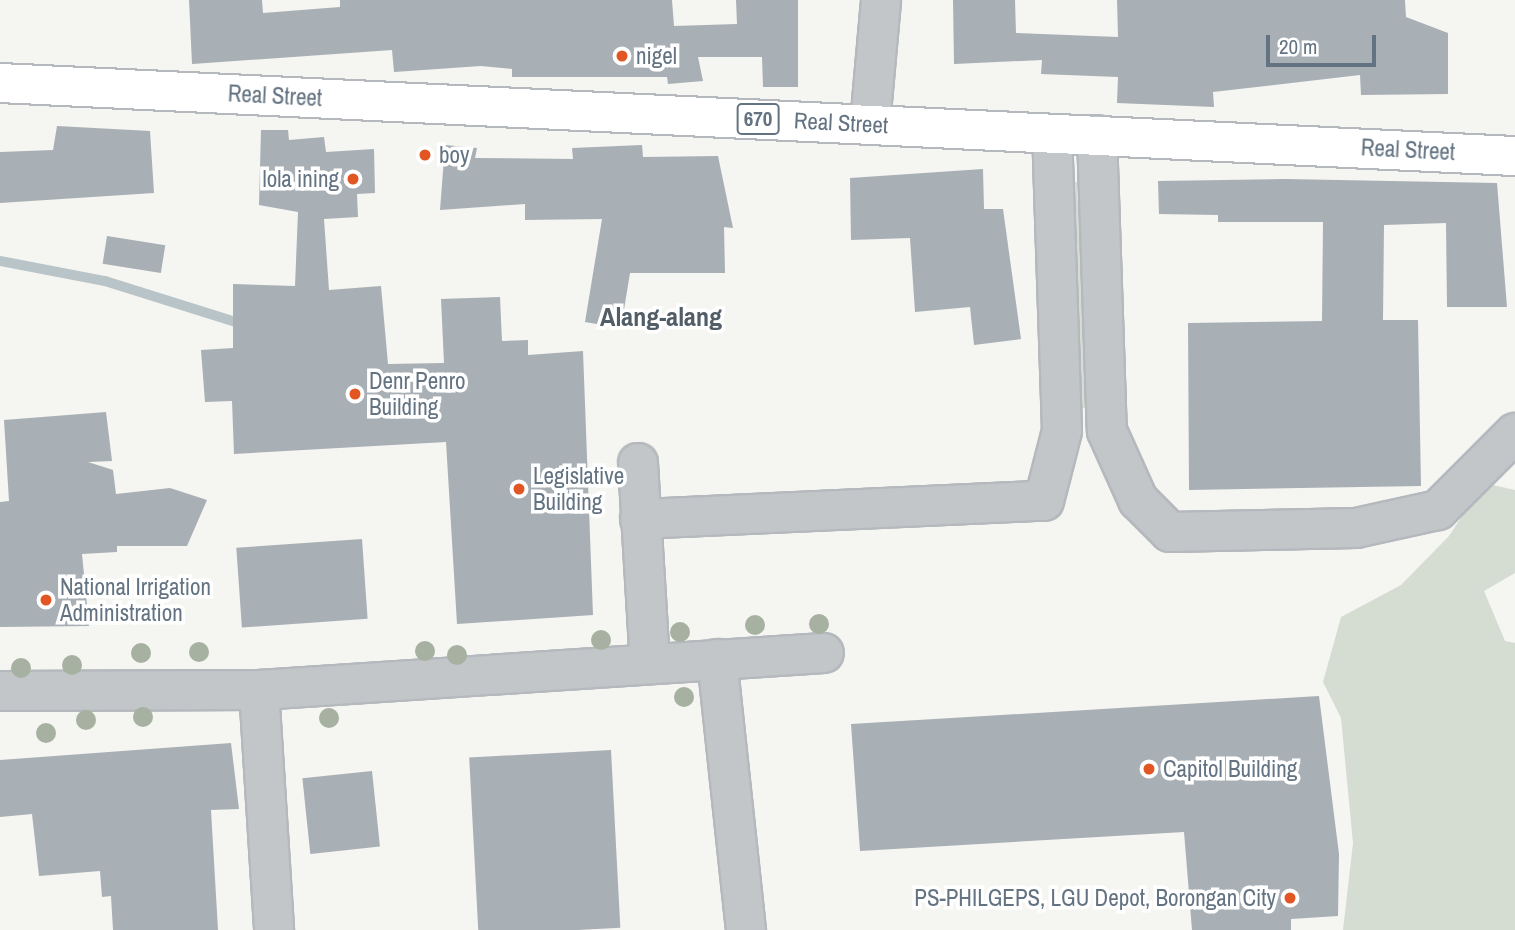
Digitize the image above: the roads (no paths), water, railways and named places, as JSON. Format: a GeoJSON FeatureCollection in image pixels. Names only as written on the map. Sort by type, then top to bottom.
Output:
{"type":"FeatureCollection","features":[{"type":"Feature","properties":{"kind":"main road","name":"Real Street"},"geometry":{"type":"LineString","coordinates":[[0,83],[1515,156]]}},
{"type":"Feature","properties":{"kind":"lane"},"geometry":{"type":"LineString","coordinates":[[870,124],[881,0]]}},
{"type":"Feature","properties":{"kind":"lane"},"geometry":{"type":"LineString","coordinates":[[640,519],[1044,501],[1062,431],[1052,135]]}},
{"type":"Feature","properties":{"kind":"lane"},"geometry":{"type":"LineString","coordinates":[[1097,135],[1107,431],[1138,500],[1170,532],[1356,527],[1438,510],[1515,433]]}},
{"type":"Feature","properties":{"kind":"lane"},"geometry":{"type":"LineString","coordinates":[[1062,431],[1107,431]]}},
{"type":"Feature","properties":{"kind":"lane"},"geometry":{"type":"LineString","coordinates":[[638,463],[650,664]]}},
{"type":"Feature","properties":{"kind":"lane"},"geometry":{"type":"LineString","coordinates":[[0,691],[259,690],[824,653]]}},
{"type":"Feature","properties":{"kind":"lane"},"geometry":{"type":"LineString","coordinates":[[716,659],[746,930]]}},
{"type":"Feature","properties":{"kind":"lane"},"geometry":{"type":"LineString","coordinates":[[259,690],[274,930]]}},
{"type":"Feature","properties":{"kind":"waterway"},"geometry":{"type":"LineString","coordinates":[[0,261],[105,281],[245,325]]}},
{"type":"Feature","properties":{"kind":"place","name":"nigel"},"geometry":{"type":"Point","coordinates":[622,56]}},
{"type":"Feature","properties":{"kind":"place","name":"boy"},"geometry":{"type":"Point","coordinates":[425,155]}},
{"type":"Feature","properties":{"kind":"place","name":"lola ining"},"geometry":{"type":"Point","coordinates":[353,179]}},
{"type":"Feature","properties":{"kind":"place","name":"Denr Penro Building"},"geometry":{"type":"Point","coordinates":[355,394]}},
{"type":"Feature","properties":{"kind":"place","name":"Legislative Building"},"geometry":{"type":"Point","coordinates":[519,489]}},
{"type":"Feature","properties":{"kind":"place","name":"National Irrigation Administration"},"geometry":{"type":"Point","coordinates":[46,600]}},
{"type":"Feature","properties":{"kind":"place","name":"Capitol Building"},"geometry":{"type":"Point","coordinates":[1149,769]}},
{"type":"Feature","properties":{"kind":"place","name":"PS-PHILGEPS, LGU Depot, Borongan City"},"geometry":{"type":"Point","coordinates":[1290,898]}},
{"type":"Feature","properties":{"kind":"district","name":"Alang-alang"},"geometry":{"type":"Point","coordinates":[661,317]}}]}
